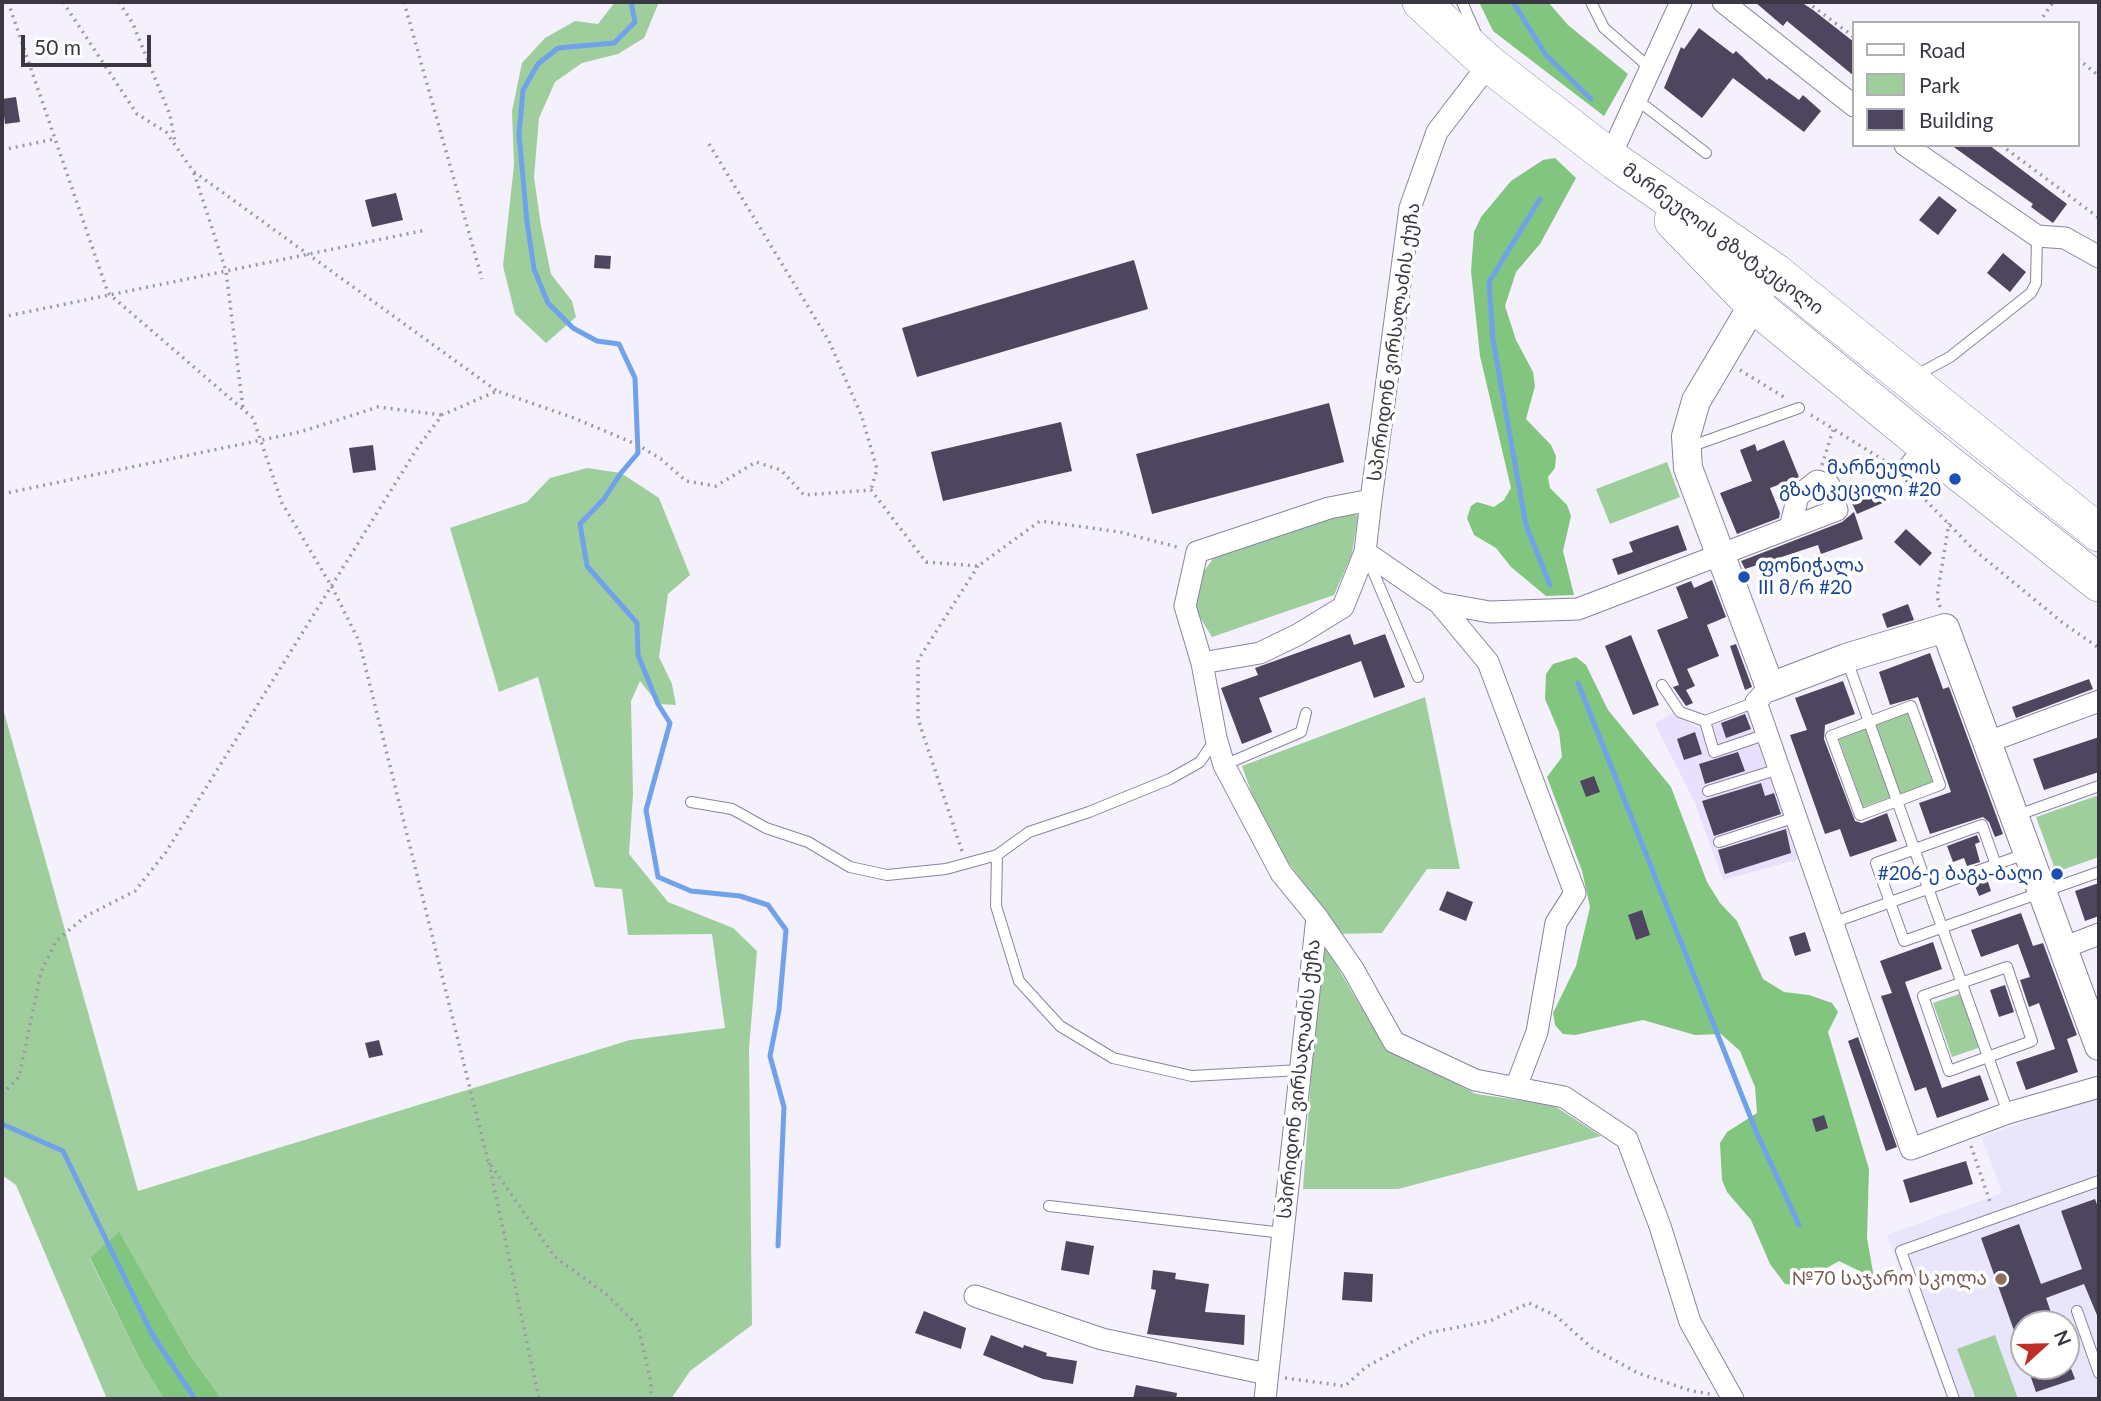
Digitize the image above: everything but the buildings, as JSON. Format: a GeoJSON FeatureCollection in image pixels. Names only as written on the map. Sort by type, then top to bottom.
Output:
{"type":"FeatureCollection","features":[{"type":"Feature","properties":{"kind":"highway"},"geometry":{"type":"LineString","coordinates":[[1421,2],[1489,64],[1613,159]]}},
{"type":"Feature","properties":{"kind":"highway","name":"მარნეულის გზატკეცილი"},"geometry":{"type":"LineString","coordinates":[[1613,159],[1775,272],[2099,533]]}},
{"type":"Feature","properties":{"kind":"highway","name":"მარნეულის გზატკეცილი"},"geometry":{"type":"LineString","coordinates":[[1613,159],[1752,303],[2099,583]]}},
{"type":"Feature","properties":{"kind":"street"},"geometry":{"type":"LineString","coordinates":[[1723,2],[1853,105]]}},
{"type":"Feature","properties":{"kind":"street"},"geometry":{"type":"LineString","coordinates":[[1613,159],[1636,99],[1681,5]]}},
{"type":"Feature","properties":{"kind":"street","name":"სპირიდონ ვირსალაძის ქუჩა"},"geometry":{"type":"LineString","coordinates":[[1265,1399],[1317,917],[1281,873],[1224,765],[1216,738],[1202,663],[1185,606],[1197,552],[1329,508],[1371,500],[1410,208],[1437,132],[1489,64]]}},
{"type":"Feature","properties":{"kind":"street"},"geometry":{"type":"LineString","coordinates":[[1908,147],[2037,236],[2065,238],[2099,257]]}},
{"type":"Feature","properties":{"kind":"street"},"geometry":{"type":"LineString","coordinates":[[1775,272],[1752,303],[1696,401],[1686,436],[1688,468],[1722,554],[1763,694],[1767,734],[1911,1149],[2008,1113],[2099,1087]]}},
{"type":"Feature","properties":{"kind":"street"},"geometry":{"type":"LineString","coordinates":[[1438,603],[1490,612],[1578,608],[1838,510],[1829,485],[1817,481],[1798,496],[1790,528]]}},
{"type":"Feature","properties":{"kind":"street"},"geometry":{"type":"LineString","coordinates":[[1202,663],[1260,653],[1299,634],[1343,607],[1365,552],[1371,500]]}},
{"type":"Feature","properties":{"kind":"street"},"geometry":{"type":"LineString","coordinates":[[1365,552],[1438,603],[1488,662],[1575,893],[1556,923],[1537,1032],[1516,1087]]}},
{"type":"Feature","properties":{"kind":"street"},"geometry":{"type":"LineString","coordinates":[[1763,694],[1846,658],[1945,628],[2099,1046]]}},
{"type":"Feature","properties":{"kind":"street"},"geometry":{"type":"LineString","coordinates":[[1988,742],[2099,701]]}},
{"type":"Feature","properties":{"kind":"street"},"geometry":{"type":"LineString","coordinates":[[1317,917],[1353,969],[1394,1042],[1475,1080],[1564,1097],[1627,1139],[1660,1226],[1690,1322],[1730,1395]]}},
{"type":"Feature","properties":{"kind":"street"},"geometry":{"type":"LineString","coordinates":[[2063,947],[2099,934]]}},
{"type":"Feature","properties":{"kind":"street"},"geometry":{"type":"LineString","coordinates":[[975,1296],[1102,1339],[1267,1374]]}},
{"type":"Feature","properties":{"kind":"lane"},"geometry":{"type":"LineString","coordinates":[[1462,2],[1489,64]]}},
{"type":"Feature","properties":{"kind":"lane"},"geometry":{"type":"LineString","coordinates":[[1591,2],[1604,28],[1650,68]]}},
{"type":"Feature","properties":{"kind":"lane"},"geometry":{"type":"LineString","coordinates":[[1636,99],[1706,153]]}},
{"type":"Feature","properties":{"kind":"lane"},"geometry":{"type":"LineString","coordinates":[[1908,380],[1950,357],[2032,293],[2036,283],[2037,236]]}},
{"type":"Feature","properties":{"kind":"lane"},"geometry":{"type":"LineString","coordinates":[[1687,447],[1799,408]]}},
{"type":"Feature","properties":{"kind":"lane"},"geometry":{"type":"LineString","coordinates":[[1898,472],[1922,442]]}},
{"type":"Feature","properties":{"kind":"lane"},"geometry":{"type":"LineString","coordinates":[[1365,552],[1418,677]]}},
{"type":"Feature","properties":{"kind":"lane"},"geometry":{"type":"LineString","coordinates":[[1846,658],[2008,1113]]}},
{"type":"Feature","properties":{"kind":"lane"},"geometry":{"type":"LineString","coordinates":[[1662,685],[1681,712],[1705,721],[1763,694]]}},
{"type":"Feature","properties":{"kind":"lane"},"geometry":{"type":"LineString","coordinates":[[1911,706],[1940,785],[1897,801],[1860,815],[1831,736],[1911,706]]}},
{"type":"Feature","properties":{"kind":"lane"},"geometry":{"type":"LineString","coordinates":[[1224,765],[1301,732],[1306,713]]}},
{"type":"Feature","properties":{"kind":"lane"},"geometry":{"type":"LineString","coordinates":[[1705,721],[1714,752],[1767,734]]}},
{"type":"Feature","properties":{"kind":"lane"},"geometry":{"type":"LineString","coordinates":[[691,802],[732,809],[765,828],[808,842],[850,867],[887,876],[965,864],[997,856],[1029,832],[1089,812],[1170,779],[1200,761],[1216,738]]}},
{"type":"Feature","properties":{"kind":"lane"},"geometry":{"type":"LineString","coordinates":[[1708,791],[1779,769]]}},
{"type":"Feature","properties":{"kind":"lane"},"geometry":{"type":"LineString","coordinates":[[2015,816],[2099,786]]}},
{"type":"Feature","properties":{"kind":"lane"},"geometry":{"type":"LineString","coordinates":[[1719,842],[1796,817]]}},
{"type":"Feature","properties":{"kind":"lane"},"geometry":{"type":"LineString","coordinates":[[1996,864],[1982,825],[1876,863],[1904,941],[2099,872]]}},
{"type":"Feature","properties":{"kind":"lane"},"geometry":{"type":"LineString","coordinates":[[1832,923],[2028,853]]}},
{"type":"Feature","properties":{"kind":"lane"},"geometry":{"type":"LineString","coordinates":[[997,856],[996,906],[1019,981],[1060,1026],[1113,1058],[1192,1076],[1300,1070]]}},
{"type":"Feature","properties":{"kind":"lane"},"geometry":{"type":"LineString","coordinates":[[2007,967],[2032,1041],[1988,1057],[1949,1071],[1923,996],[2007,967]]}},
{"type":"Feature","properties":{"kind":"lane"},"geometry":{"type":"LineString","coordinates":[[1954,1399],[1901,1251],[2099,1181]]}},
{"type":"Feature","properties":{"kind":"lane"},"geometry":{"type":"LineString","coordinates":[[1049,1206],[1283,1233]]}},
{"type":"Feature","properties":{"kind":"lane"},"geometry":{"type":"LineString","coordinates":[[2080,1319],[2099,1373]]}},
{"type":"Feature","properties":{"kind":"path"},"geometry":{"type":"LineString","coordinates":[[8,2],[109,295],[253,418],[282,503],[332,587],[359,641],[488,1161],[539,1399]]}},
{"type":"Feature","properties":{"kind":"path"},"geometry":{"type":"LineString","coordinates":[[63,2],[138,114],[166,132],[193,171],[226,271],[244,410]]}},
{"type":"Feature","properties":{"kind":"path"},"geometry":{"type":"LineString","coordinates":[[119,2],[134,24],[170,115],[175,145]]}},
{"type":"Feature","properties":{"kind":"path"},"geometry":{"type":"LineString","coordinates":[[404,2],[482,279]]}},
{"type":"Feature","properties":{"kind":"path"},"geometry":{"type":"LineString","coordinates":[[1807,2],[1853,36]]}},
{"type":"Feature","properties":{"kind":"path"},"geometry":{"type":"LineString","coordinates":[[2041,21],[2053,2]]}},
{"type":"Feature","properties":{"kind":"path"},"geometry":{"type":"LineString","coordinates":[[2080,61],[2099,76]]}},
{"type":"Feature","properties":{"kind":"path"},"geometry":{"type":"LineString","coordinates":[[2,150],[55,139]]}},
{"type":"Feature","properties":{"kind":"path"},"geometry":{"type":"LineString","coordinates":[[709,144],[829,341],[862,417],[877,469],[871,490]]}},
{"type":"Feature","properties":{"kind":"path"},"geometry":{"type":"LineString","coordinates":[[2004,147],[2099,218]]}},
{"type":"Feature","properties":{"kind":"path"},"geometry":{"type":"LineString","coordinates":[[193,171],[310,253],[497,391],[574,418],[638,445],[661,459],[686,481],[716,486],[756,462],[781,470],[804,495],[871,490]]}},
{"type":"Feature","properties":{"kind":"path"},"geometry":{"type":"LineString","coordinates":[[2,317],[426,230]]}},
{"type":"Feature","properties":{"kind":"path"},"geometry":{"type":"LineString","coordinates":[[1721,358],[1898,472],[1973,549],[2063,623],[2098,646]]}},
{"type":"Feature","properties":{"kind":"path"},"geometry":{"type":"LineString","coordinates":[[2,1094],[19,1077],[41,972],[56,941],[86,916],[135,891],[166,852],[418,447],[442,415],[497,391]]}},
{"type":"Feature","properties":{"kind":"path"},"geometry":{"type":"LineString","coordinates":[[2,494],[300,432],[378,407],[442,415]]}},
{"type":"Feature","properties":{"kind":"path"},"geometry":{"type":"LineString","coordinates":[[1817,481],[1833,430]]}},
{"type":"Feature","properties":{"kind":"path"},"geometry":{"type":"LineString","coordinates":[[871,490],[926,562],[978,566]]}},
{"type":"Feature","properties":{"kind":"path"},"geometry":{"type":"LineString","coordinates":[[965,864],[918,719],[918,660],[978,566],[1040,521],[1120,532],[1197,552]]}},
{"type":"Feature","properties":{"kind":"path"},"geometry":{"type":"LineString","coordinates":[[1945,628],[1937,596],[1950,523]]}},
{"type":"Feature","properties":{"kind":"path"},"geometry":{"type":"LineString","coordinates":[[1966,1130],[1996,1218]]}},
{"type":"Feature","properties":{"kind":"path"},"geometry":{"type":"LineString","coordinates":[[488,1161],[555,1257],[606,1294],[638,1326],[651,1382],[651,1399]]}},
{"type":"Feature","properties":{"kind":"path"},"geometry":{"type":"LineString","coordinates":[[1267,1374],[1345,1385],[1366,1367],[1428,1333],[1490,1321],[1530,1303],[1556,1317],[1592,1348],[1639,1373],[1699,1393],[1730,1395]]}},
{"type":"Feature","properties":{"kind":"shaded area"},"geometry":{"type":"Polygon","coordinates":[[[1753,707],[1803,858],[1723,880],[1695,803],[1655,724],[1672,713],[1698,728],[1753,707]]]}},
{"type":"Feature","properties":{"kind":"shaded area","name":"№70 საჯარო სკოლა"},"geometry":{"type":"Polygon","coordinates":[[[2099,1095],[2099,1399],[1947,1399],[1887,1235],[2002,1193],[1982,1137],[2099,1095]]]}},
{"type":"Feature","properties":{"kind":"green space"},"geometry":{"type":"Polygon","coordinates":[[[615,2],[659,2],[644,38],[618,54],[582,63],[555,82],[539,118],[534,177],[541,226],[551,274],[572,301],[576,317],[546,343],[515,314],[503,266],[514,165],[512,111],[522,63],[545,38],[575,21],[598,24],[615,2]]]}},
{"type":"Feature","properties":{"kind":"green space"},"geometry":{"type":"Polygon","coordinates":[[[1479,2],[1548,2],[1568,25],[1628,74],[1604,116],[1493,31],[1479,2]]]}},
{"type":"Feature","properties":{"kind":"green space"},"geometry":{"type":"Polygon","coordinates":[[[1555,158],[1576,178],[1540,244],[1516,272],[1505,306],[1516,340],[1533,372],[1535,386],[1526,419],[1551,445],[1556,456],[1555,468],[1548,477],[1550,488],[1567,505],[1571,516],[1563,551],[1574,595],[1546,596],[1511,567],[1496,548],[1474,535],[1467,518],[1471,506],[1477,502],[1494,507],[1504,500],[1511,488],[1480,356],[1471,271],[1474,232],[1481,217],[1511,181],[1543,160],[1555,158]]]}},
{"type":"Feature","properties":{"kind":"green space"},"geometry":{"type":"Polygon","coordinates":[[[1667,462],[1680,497],[1610,524],[1596,489],[1667,462]]]}},
{"type":"Feature","properties":{"kind":"green space"},"geometry":{"type":"Polygon","coordinates":[[[587,468],[621,473],[659,498],[690,575],[668,594],[659,657],[672,684],[676,705],[658,704],[640,681],[631,701],[633,794],[629,854],[668,902],[733,928],[757,951],[749,1049],[752,1325],[690,1371],[671,1399],[222,1399],[190,1355],[119,1233],[90,1259],[141,1362],[164,1399],[107,1399],[16,1185],[2,1175],[2,705],[138,1191],[630,1040],[725,1028],[712,934],[628,935],[622,889],[595,887],[538,677],[499,692],[450,528],[527,502],[550,478],[587,468]]]}},
{"type":"Feature","properties":{"kind":"green space"},"geometry":{"type":"Polygon","coordinates":[[[1349,512],[1358,516],[1352,554],[1334,595],[1212,637],[1193,606],[1196,582],[1215,556],[1349,512]]]}},
{"type":"Feature","properties":{"kind":"green space"},"geometry":{"type":"Polygon","coordinates":[[[1576,657],[1586,665],[1608,710],[1671,787],[1707,882],[1720,903],[1737,921],[1763,979],[1784,992],[1809,995],[1832,1003],[1838,1012],[1828,1032],[1869,1169],[1867,1238],[1874,1278],[1839,1261],[1797,1285],[1785,1284],[1770,1264],[1751,1220],[1727,1192],[1722,1180],[1720,1143],[1727,1132],[1757,1113],[1755,1087],[1740,1051],[1721,1034],[1695,1035],[1643,1020],[1575,1035],[1563,1034],[1555,1025],[1553,1013],[1576,966],[1590,907],[1582,871],[1547,777],[1562,757],[1559,732],[1545,699],[1546,674],[1553,664],[1576,657]]]}},
{"type":"Feature","properties":{"kind":"green space"},"geometry":{"type":"Polygon","coordinates":[[[1425,697],[1460,869],[1427,869],[1382,933],[1335,934],[1330,920],[1288,862],[1256,805],[1242,766],[1425,697]]]}},
{"type":"Feature","properties":{"kind":"green space"},"geometry":{"type":"Polygon","coordinates":[[[1910,712],[1934,782],[1863,807],[1838,737],[1910,712]]]}},
{"type":"Feature","properties":{"kind":"green space"},"geometry":{"type":"Polygon","coordinates":[[[2099,795],[2099,857],[2056,872],[2036,817],[2099,795]]]}},
{"type":"Feature","properties":{"kind":"green space"},"geometry":{"type":"Polygon","coordinates":[[[1321,939],[1384,1046],[1476,1094],[1553,1105],[1601,1136],[1398,1189],[1303,1189],[1321,939]]]}},
{"type":"Feature","properties":{"kind":"green space"},"geometry":{"type":"Polygon","coordinates":[[[1962,993],[1981,1047],[1952,1057],[1933,1003],[1962,993]]]}},
{"type":"Feature","properties":{"kind":"green space"},"geometry":{"type":"Polygon","coordinates":[[[119,1232],[190,1355],[222,1399],[164,1399],[141,1362],[90,1258],[119,1232]]]}},
{"type":"Feature","properties":{"kind":"green space"},"geometry":{"type":"Polygon","coordinates":[[[1995,1335],[2018,1399],[1976,1399],[1957,1349],[1995,1335]]]}},
{"type":"Feature","properties":{"kind":"waterway"},"geometry":{"type":"LineString","coordinates":[[631,2],[635,22],[614,43],[558,48],[538,64],[523,90],[519,134],[527,222],[534,269],[548,303],[573,328],[597,341],[619,344],[635,378],[638,453],[604,499],[580,524],[587,566],[637,623],[638,655],[658,704],[670,723],[646,810],[658,877],[691,891],[740,896],[768,905],[786,930],[779,1010],[770,1056],[784,1107],[778,1246]]}},
{"type":"Feature","properties":{"kind":"waterway"},"geometry":{"type":"LineString","coordinates":[[1513,2],[1546,55],[1591,99]]}},
{"type":"Feature","properties":{"kind":"waterway"},"geometry":{"type":"LineString","coordinates":[[1540,199],[1489,282],[1493,340],[1526,525],[1550,585]]}},
{"type":"Feature","properties":{"kind":"waterway"},"geometry":{"type":"LineString","coordinates":[[1578,683],[1756,1131],[1799,1225]]}},
{"type":"Feature","properties":{"kind":"waterway"},"geometry":{"type":"LineString","coordinates":[[2,1124],[63,1151],[152,1334],[195,1399]]}},
{"type":"Feature","properties":{"kind":"place","name":"მარნეულის გზატკეცილი #20"},"geometry":{"type":"Point","coordinates":[1955,479]}},
{"type":"Feature","properties":{"kind":"place","name":"ფონიჭალა III მ/რ #20"},"geometry":{"type":"Point","coordinates":[1744,577]}},
{"type":"Feature","properties":{"kind":"place","name":"#206-ე ბაგა-ბაღი"},"geometry":{"type":"Point","coordinates":[2057,874]}},
{"type":"Feature","properties":{"kind":"place","name":"№70 საჯარო სკოლა"},"geometry":{"type":"Point","coordinates":[2001,1279]}}]}
